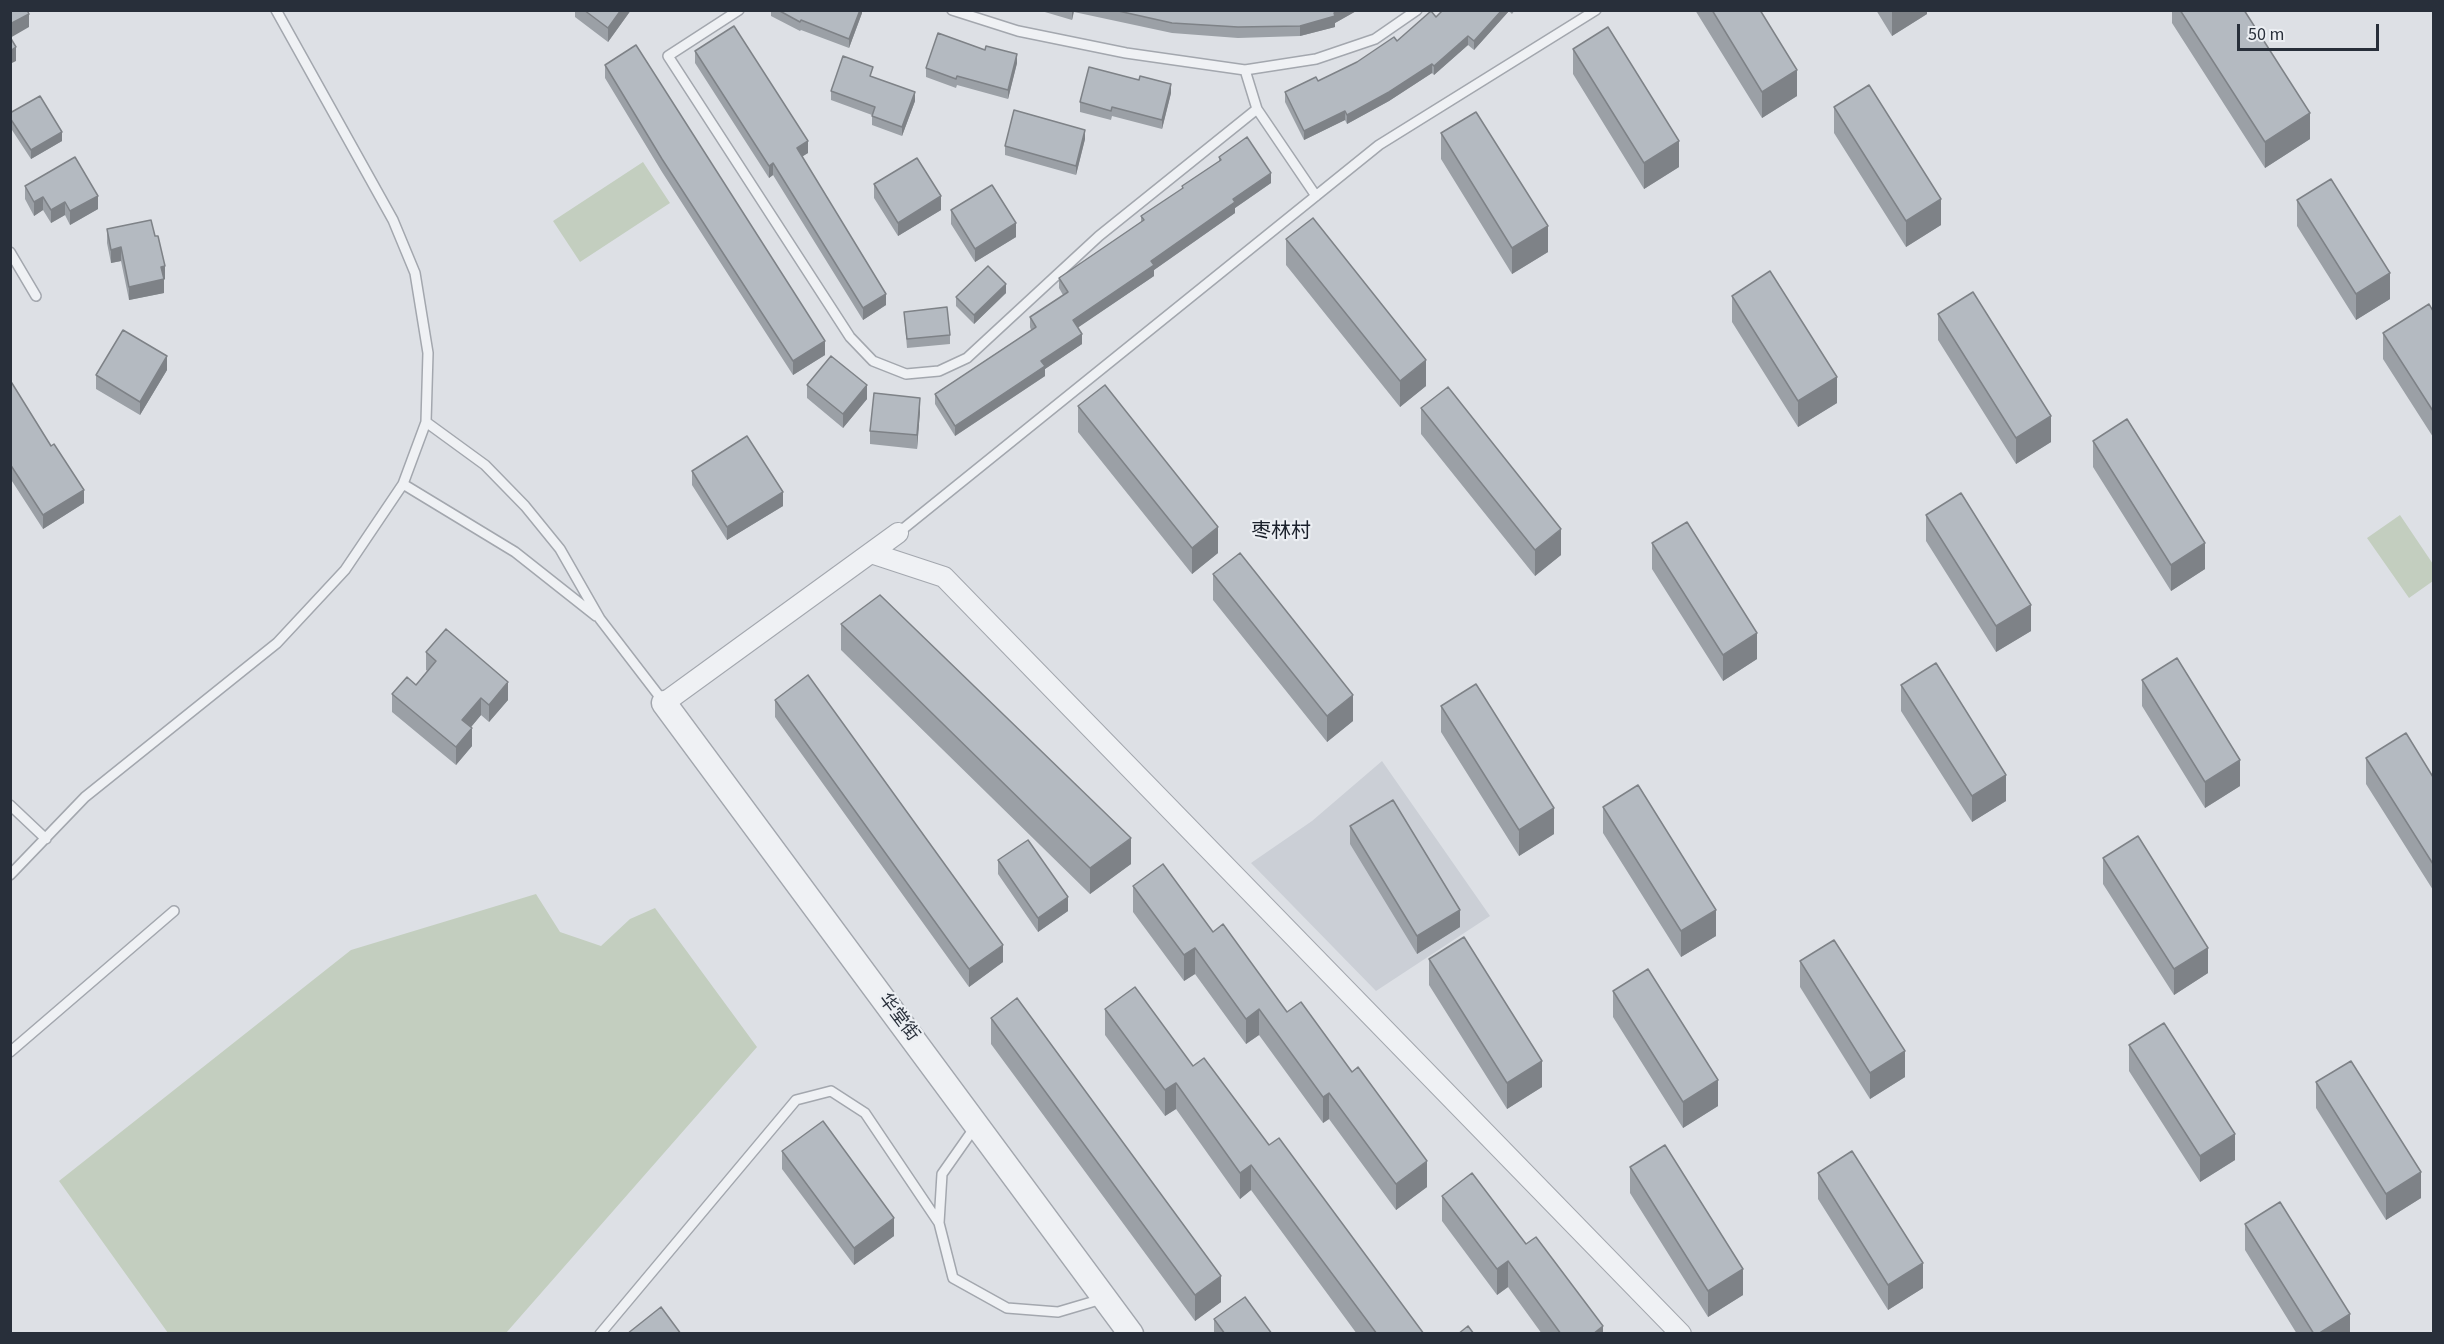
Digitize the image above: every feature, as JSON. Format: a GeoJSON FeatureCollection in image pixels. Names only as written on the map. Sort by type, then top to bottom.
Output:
{"type":"FeatureCollection","features":[{"type":"Feature","properties":{"kind":"street"},"geometry":{"type":"LineString","coordinates":[[664,703],[898,532]]}},
{"type":"Feature","properties":{"kind":"street"},"geometry":{"type":"LineString","coordinates":[[871,553],[944,578],[1681,1334]]}},
{"type":"Feature","properties":{"kind":"street","name":"华堂街"},"geometry":{"type":"LineString","coordinates":[[664,703],[1131,1334]]}},
{"type":"Feature","properties":{"kind":"lane"},"geometry":{"type":"LineString","coordinates":[[10,876],[85,797],[277,643],[345,570],[403,484],[426,422],[428,353],[415,273],[393,220],[276,10]]}},
{"type":"Feature","properties":{"kind":"lane"},"geometry":{"type":"LineString","coordinates":[[726,10],[738,12]]}},
{"type":"Feature","properties":{"kind":"lane"},"geometry":{"type":"LineString","coordinates":[[952,10],[1018,31],[1126,53],[1245,70],[1316,59],[1375,39],[1418,10]]}},
{"type":"Feature","properties":{"kind":"lane"},"geometry":{"type":"LineString","coordinates":[[898,532],[1379,145],[1596,10]]}},
{"type":"Feature","properties":{"kind":"lane"},"geometry":{"type":"LineString","coordinates":[[738,12],[668,56],[850,337],[873,361],[906,374],[939,371],[968,358],[1099,236],[1257,109]]}},
{"type":"Feature","properties":{"kind":"lane"},"geometry":{"type":"LineString","coordinates":[[1245,70],[1257,109],[1317,196]]}},
{"type":"Feature","properties":{"kind":"lane"},"geometry":{"type":"LineString","coordinates":[[10,252],[36,296]]}},
{"type":"Feature","properties":{"kind":"lane"},"geometry":{"type":"LineString","coordinates":[[426,422],[485,465],[525,506],[560,549],[600,619],[664,703]]}},
{"type":"Feature","properties":{"kind":"lane"},"geometry":{"type":"LineString","coordinates":[[403,484],[515,552],[600,619]]}},
{"type":"Feature","properties":{"kind":"lane"},"geometry":{"type":"LineString","coordinates":[[10,805],[46,839]]}},
{"type":"Feature","properties":{"kind":"lane"},"geometry":{"type":"LineString","coordinates":[[10,1052],[174,911]]}},
{"type":"Feature","properties":{"kind":"lane"},"geometry":{"type":"LineString","coordinates":[[600,1334],[796,1100],[831,1091],[865,1113],[939,1223]]}},
{"type":"Feature","properties":{"kind":"lane"},"geometry":{"type":"LineString","coordinates":[[976,1125],[942,1174],[939,1223],[953,1278],[1008,1308],[1058,1312],[1105,1298]]}},
{"type":"Feature","properties":{"kind":"shaded area"},"geometry":{"type":"Polygon","coordinates":[[[1382,761],[1490,916],[1376,991],[1251,863],[1312,821],[1382,761]]]}},
{"type":"Feature","properties":{"kind":"green space"},"geometry":{"type":"Polygon","coordinates":[[[643,162],[670,203],[580,262],[553,221],[643,162]]]}},
{"type":"Feature","properties":{"kind":"green space"},"geometry":{"type":"Polygon","coordinates":[[[2400,515],[2433,564],[2433,581],[2409,598],[2367,538],[2400,515]]]}},
{"type":"Feature","properties":{"kind":"green space"},"geometry":{"type":"Polygon","coordinates":[[[536,894],[560,932],[601,946],[630,919],[655,908],[757,1047],[506,1333],[168,1333],[59,1181],[351,950],[536,894]]]}},
{"type":"Feature","properties":{"kind":"building"},"geometry":{"type":"Polygon","coordinates":[[[10,10],[27,10],[29,14],[10,24],[10,10]]]}},
{"type":"Feature","properties":{"kind":"building"},"geometry":{"type":"Polygon","coordinates":[[[584,10],[621,10],[608,28],[584,10]]]}},
{"type":"Feature","properties":{"kind":"building"},"geometry":{"type":"Polygon","coordinates":[[[778,10],[860,10],[849,39],[801,20],[800,22],[778,10]]]}},
{"type":"Feature","properties":{"kind":"building"},"geometry":{"type":"Polygon","coordinates":[[[1114,10],[1338,10],[1334,13],[1335,16],[1300,26],[1238,27],[1172,23],[1114,10]]]}},
{"type":"Feature","properties":{"kind":"building"},"geometry":{"type":"Polygon","coordinates":[[[1443,10],[1502,10],[1474,41],[1468,36],[1434,66],[1432,64],[1389,92],[1347,115],[1345,111],[1304,131],[1285,92],[1316,77],[1318,81],[1357,62],[1394,37],[1397,41],[1431,11],[1436,17],[1443,10]]]}},
{"type":"Feature","properties":{"kind":"building"},"geometry":{"type":"Polygon","coordinates":[[[1712,10],[1760,10],[1797,70],[1762,92],[1712,10]]]}},
{"type":"Feature","properties":{"kind":"building"},"geometry":{"type":"Polygon","coordinates":[[[2180,10],[2244,10],[2310,113],[2265,142],[2180,10]]]}},
{"type":"Feature","properties":{"kind":"building"},"geometry":{"type":"Polygon","coordinates":[[[734,26],[808,141],[797,148],[886,294],[863,308],[773,163],[769,166],[695,51],[734,26]]]}},
{"type":"Feature","properties":{"kind":"building"},"geometry":{"type":"Polygon","coordinates":[[[1608,27],[1679,141],[1644,163],[1573,49],[1608,27]]]}},
{"type":"Feature","properties":{"kind":"building"},"geometry":{"type":"Polygon","coordinates":[[[938,33],[985,50],[986,46],[1017,54],[1008,90],[957,76],[956,79],[926,68],[938,33]]]}},
{"type":"Feature","properties":{"kind":"building"},"geometry":{"type":"Polygon","coordinates":[[[10,37],[16,47],[10,51],[10,37]]]}},
{"type":"Feature","properties":{"kind":"building"},"geometry":{"type":"Polygon","coordinates":[[[636,45],[825,341],[793,361],[662,159],[605,65],[636,45]]]}},
{"type":"Feature","properties":{"kind":"building"},"geometry":{"type":"Polygon","coordinates":[[[843,56],[873,67],[870,76],[915,92],[902,127],[872,116],[875,107],[831,91],[843,56]]]}},
{"type":"Feature","properties":{"kind":"building"},"geometry":{"type":"Polygon","coordinates":[[[1089,67],[1139,80],[1140,76],[1171,84],[1162,120],[1112,107],[1111,111],[1080,102],[1089,67]]]}},
{"type":"Feature","properties":{"kind":"building"},"geometry":{"type":"Polygon","coordinates":[[[1869,85],[1941,199],[1906,221],[1834,107],[1869,85]]]}},
{"type":"Feature","properties":{"kind":"building"},"geometry":{"type":"Polygon","coordinates":[[[40,96],[62,132],[31,150],[10,118],[10,113],[40,96]]]}},
{"type":"Feature","properties":{"kind":"building"},"geometry":{"type":"Polygon","coordinates":[[[1014,110],[1085,130],[1076,166],[1005,146],[1014,110]]]}},
{"type":"Feature","properties":{"kind":"building"},"geometry":{"type":"Polygon","coordinates":[[[1476,112],[1548,226],[1512,248],[1441,133],[1476,112]]]}},
{"type":"Feature","properties":{"kind":"building"},"geometry":{"type":"Polygon","coordinates":[[[1247,137],[1271,173],[1233,199],[1235,202],[1151,261],[1154,265],[1073,320],[1082,334],[1041,361],[1045,366],[955,426],[935,394],[1036,327],[1030,317],[1068,292],[1059,278],[1144,220],[1141,216],[1221,160],[1219,157],[1247,137]]]}},
{"type":"Feature","properties":{"kind":"building"},"geometry":{"type":"Polygon","coordinates":[[[75,157],[98,196],[70,211],[65,202],[51,210],[43,197],[34,202],[25,186],[75,157]]]}},
{"type":"Feature","properties":{"kind":"building"},"geometry":{"type":"Polygon","coordinates":[[[917,158],[941,196],[898,223],[874,184],[917,158]]]}},
{"type":"Feature","properties":{"kind":"building"},"geometry":{"type":"Polygon","coordinates":[[[2331,179],[2390,273],[2356,294],[2297,200],[2331,179]]]}},
{"type":"Feature","properties":{"kind":"building"},"geometry":{"type":"Polygon","coordinates":[[[992,185],[1016,223],[975,249],[951,210],[992,185]]]}},
{"type":"Feature","properties":{"kind":"building"},"geometry":{"type":"Polygon","coordinates":[[[1313,218],[1426,360],[1400,381],[1286,239],[1313,218]]]}},
{"type":"Feature","properties":{"kind":"building"},"geometry":{"type":"Polygon","coordinates":[[[151,220],[155,236],[158,236],[165,266],[161,267],[164,279],[129,287],[121,247],[111,250],[107,229],[151,220]]]}},
{"type":"Feature","properties":{"kind":"building"},"geometry":{"type":"Polygon","coordinates":[[[988,266],[1006,284],[974,315],[956,297],[988,266]]]}},
{"type":"Feature","properties":{"kind":"building"},"geometry":{"type":"Polygon","coordinates":[[[1770,271],[1837,377],[1798,401],[1732,296],[1770,271]]]}},
{"type":"Feature","properties":{"kind":"building"},"geometry":{"type":"Polygon","coordinates":[[[1973,292],[2051,416],[2016,438],[1938,314],[1973,292]]]}},
{"type":"Feature","properties":{"kind":"building"},"geometry":{"type":"Polygon","coordinates":[[[2429,304],[2433,311],[2433,411],[2383,333],[2429,304]]]}},
{"type":"Feature","properties":{"kind":"building"},"geometry":{"type":"Polygon","coordinates":[[[947,307],[950,335],[907,339],[904,312],[947,307]]]}},
{"type":"Feature","properties":{"kind":"building"},"geometry":{"type":"Polygon","coordinates":[[[123,330],[167,356],[140,402],[96,375],[123,330]]]}},
{"type":"Feature","properties":{"kind":"building"},"geometry":{"type":"Polygon","coordinates":[[[831,356],[867,385],[843,414],[807,385],[831,356]]]}},
{"type":"Feature","properties":{"kind":"building"},"geometry":{"type":"Polygon","coordinates":[[[10,380],[51,446],[54,444],[84,490],[43,515],[10,464],[10,380]]]}},
{"type":"Feature","properties":{"kind":"building"},"geometry":{"type":"Polygon","coordinates":[[[1105,385],[1218,527],[1192,548],[1078,406],[1105,385]]]}},
{"type":"Feature","properties":{"kind":"building"},"geometry":{"type":"Polygon","coordinates":[[[1448,387],[1561,529],[1535,550],[1421,408],[1448,387]]]}},
{"type":"Feature","properties":{"kind":"building"},"geometry":{"type":"Polygon","coordinates":[[[874,393],[920,398],[917,435],[870,431],[874,393]]]}},
{"type":"Feature","properties":{"kind":"building"},"geometry":{"type":"Polygon","coordinates":[[[2127,419],[2205,543],[2171,565],[2093,441],[2127,419]]]}},
{"type":"Feature","properties":{"kind":"building"},"geometry":{"type":"Polygon","coordinates":[[[747,436],[783,492],[727,527],[692,471],[747,436]]]}},
{"type":"Feature","properties":{"kind":"building"},"geometry":{"type":"Polygon","coordinates":[[[1961,493],[2031,605],[1996,626],[1926,515],[1961,493]]]}},
{"type":"Feature","properties":{"kind":"building"},"geometry":{"type":"Polygon","coordinates":[[[1687,522],[1757,633],[1723,655],[1652,543],[1687,522]]]}},
{"type":"Feature","properties":{"kind":"building"},"geometry":{"type":"Polygon","coordinates":[[[1240,553],[1353,695],[1327,716],[1213,574],[1240,553]]]}},
{"type":"Feature","properties":{"kind":"building"},"geometry":{"type":"Polygon","coordinates":[[[880,595],[1131,838],[1090,868],[841,624],[880,595]]]}},
{"type":"Feature","properties":{"kind":"building"},"geometry":{"type":"Polygon","coordinates":[[[446,629],[508,682],[489,705],[481,698],[462,720],[472,728],[456,747],[392,694],[407,677],[416,685],[436,661],[426,652],[446,629]]]}},
{"type":"Feature","properties":{"kind":"building"},"geometry":{"type":"Polygon","coordinates":[[[2177,658],[2240,760],[2205,782],[2142,680],[2177,658]]]}},
{"type":"Feature","properties":{"kind":"building"},"geometry":{"type":"Polygon","coordinates":[[[1936,663],[2006,775],[1972,796],[1901,685],[1936,663]]]}},
{"type":"Feature","properties":{"kind":"building"},"geometry":{"type":"Polygon","coordinates":[[[808,675],[1003,945],[969,969],[775,700],[808,675]]]}},
{"type":"Feature","properties":{"kind":"building"},"geometry":{"type":"Polygon","coordinates":[[[1476,684],[1554,808],[1519,830],[1441,706],[1476,684]]]}},
{"type":"Feature","properties":{"kind":"building"},"geometry":{"type":"Polygon","coordinates":[[[2406,733],[2433,777],[2433,864],[2366,758],[2406,733]]]}},
{"type":"Feature","properties":{"kind":"building"},"geometry":{"type":"Polygon","coordinates":[[[1638,785],[1716,910],[1681,931],[1603,807],[1638,785]]]}},
{"type":"Feature","properties":{"kind":"building"},"geometry":{"type":"Polygon","coordinates":[[[1393,800],[1460,910],[1417,936],[1350,826],[1393,800]]]}},
{"type":"Feature","properties":{"kind":"building"},"geometry":{"type":"Polygon","coordinates":[[[2138,836],[2208,948],[2174,969],[2103,858],[2138,836]]]}},
{"type":"Feature","properties":{"kind":"building"},"geometry":{"type":"Polygon","coordinates":[[[1028,840],[1068,897],[1038,918],[998,860],[1028,840]]]}},
{"type":"Feature","properties":{"kind":"building"},"geometry":{"type":"Polygon","coordinates":[[[1163,864],[1213,932],[1223,924],[1287,1012],[1301,1002],[1352,1072],[1358,1067],[1427,1161],[1396,1184],[1329,1093],[1323,1097],[1259,1009],[1246,1019],[1195,948],[1184,955],[1133,886],[1163,864]]]}},
{"type":"Feature","properties":{"kind":"building"},"geometry":{"type":"Polygon","coordinates":[[[1464,937],[1542,1061],[1507,1083],[1429,959],[1464,937]]]}},
{"type":"Feature","properties":{"kind":"building"},"geometry":{"type":"Polygon","coordinates":[[[1834,940],[1905,1051],[1870,1073],[1800,961],[1834,940]]]}},
{"type":"Feature","properties":{"kind":"building"},"geometry":{"type":"Polygon","coordinates":[[[1648,969],[1718,1080],[1683,1102],[1613,991],[1648,969]]]}},
{"type":"Feature","properties":{"kind":"building"},"geometry":{"type":"Polygon","coordinates":[[[1135,987],[1193,1066],[1204,1058],[1269,1145],[1279,1138],[1424,1334],[1377,1334],[1251,1165],[1240,1173],[1176,1083],[1165,1090],[1105,1009],[1135,987]]]}},
{"type":"Feature","properties":{"kind":"building"},"geometry":{"type":"Polygon","coordinates":[[[1017,998],[1221,1276],[1195,1295],[991,1018],[1017,998]]]}},
{"type":"Feature","properties":{"kind":"building"},"geometry":{"type":"Polygon","coordinates":[[[2164,1023],[2235,1134],[2200,1156],[2129,1045],[2164,1023]]]}},
{"type":"Feature","properties":{"kind":"building"},"geometry":{"type":"Polygon","coordinates":[[[2351,1061],[2421,1172],[2386,1194],[2316,1082],[2351,1061]]]}},
{"type":"Feature","properties":{"kind":"building"},"geometry":{"type":"Polygon","coordinates":[[[823,1121],[894,1218],[854,1248],[782,1151],[823,1121]]]}},
{"type":"Feature","properties":{"kind":"building"},"geometry":{"type":"Polygon","coordinates":[[[1665,1145],[1743,1269],[1708,1291],[1630,1167],[1665,1145]]]}},
{"type":"Feature","properties":{"kind":"building"},"geometry":{"type":"Polygon","coordinates":[[[1852,1151],[1923,1263],[1888,1285],[1818,1173],[1852,1151]]]}},
{"type":"Feature","properties":{"kind":"building"},"geometry":{"type":"Polygon","coordinates":[[[1472,1173],[1526,1244],[1536,1237],[1603,1326],[1593,1334],[1561,1334],[1508,1261],[1497,1269],[1442,1196],[1472,1173]]]}},
{"type":"Feature","properties":{"kind":"building"},"geometry":{"type":"Polygon","coordinates":[[[2280,1202],[2350,1314],[2318,1334],[2314,1334],[2245,1224],[2280,1202]]]}},
{"type":"Feature","properties":{"kind":"building"},"geometry":{"type":"Polygon","coordinates":[[[1245,1297],[1272,1334],[1225,1334],[1214,1319],[1245,1297]]]}},
{"type":"Feature","properties":{"kind":"building"},"geometry":{"type":"Polygon","coordinates":[[[661,1307],[681,1334],[627,1334],[661,1307]]]}},
{"type":"Feature","properties":{"kind":"building"},"geometry":{"type":"Polygon","coordinates":[[[1468,1326],[1474,1334],[1458,1334],[1468,1326]]]}},
{"type":"Feature","properties":{"kind":"district","name":"枣林村"},"geometry":{"type":"Point","coordinates":[1281,533]}}]}
